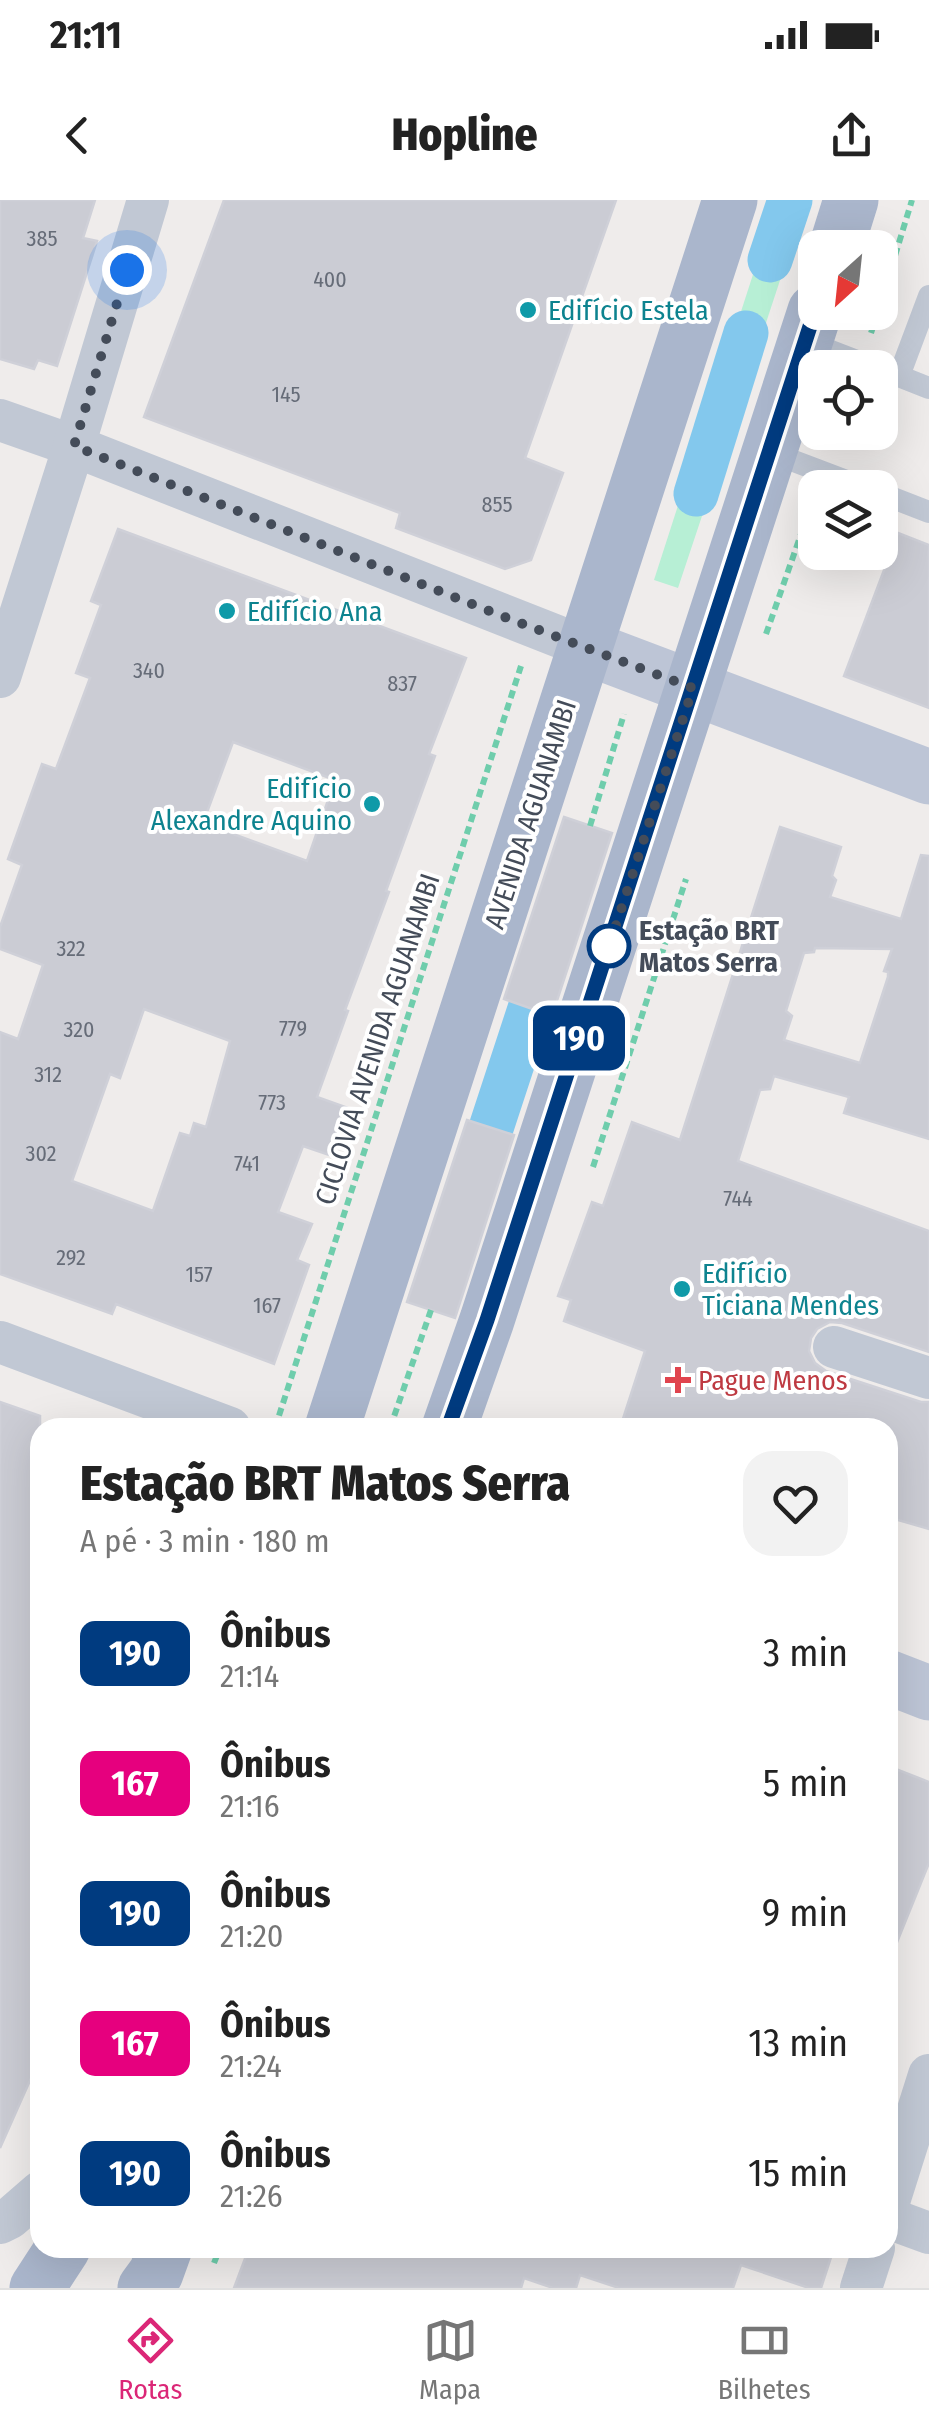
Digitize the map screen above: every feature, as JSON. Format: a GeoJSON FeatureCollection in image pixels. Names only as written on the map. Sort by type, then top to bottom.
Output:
{"type":"FeatureCollection","features":[{"type":"Feature","properties":{"kind":"main road","name":"AVENIDA AGUANAMBI"},"geometry":{"type":"LineString","coordinates":[[335,1418],[730,200]]}},
{"type":"Feature","properties":{"kind":"main road"},"geometry":{"type":"LineString","coordinates":[[842,230],[851,200]]}},
{"type":"Feature","properties":{"kind":"main road"},"geometry":{"type":"LineString","coordinates":[[452,1418],[487,1320],[809,330]]}},
{"type":"Feature","properties":{"kind":"main road"},"geometry":{"type":"LineString","coordinates":[[37,2288],[56,2258]]}},
{"type":"Feature","properties":{"kind":"main road"},"geometry":{"type":"LineString","coordinates":[[144,2288],[161,2258]]}},
{"type":"Feature","properties":{"kind":"street"},"geometry":{"type":"LineString","coordinates":[[0,677],[148,200]]}},
{"type":"Feature","properties":{"kind":"street"},"geometry":{"type":"LineString","coordinates":[[0,420],[929,778]]}},
{"type":"Feature","properties":{"kind":"street"},"geometry":{"type":"LineString","coordinates":[[0,1342],[203,1418]]}},
{"type":"Feature","properties":{"kind":"street"},"geometry":{"type":"LineString","coordinates":[[834,1348],[929,1378]]}},
{"type":"Feature","properties":{"kind":"street"},"geometry":{"type":"LineString","coordinates":[[898,1681],[929,1693]]}},
{"type":"Feature","properties":{"kind":"street"},"geometry":{"type":"LineString","coordinates":[[898,2173],[929,2074]]}},
{"type":"Feature","properties":{"kind":"street"},"geometry":{"type":"LineString","coordinates":[[0,2224],[30,2201]]}},
{"type":"Feature","properties":{"kind":"street"},"geometry":{"type":"LineString","coordinates":[[898,2222],[929,2233]]}},
{"type":"Feature","properties":{"kind":"street"},"geometry":{"type":"LineString","coordinates":[[861,2288],[871,2258]]}},
{"type":"Feature","properties":{"kind":"lane"},"geometry":{"type":"LineString","coordinates":[[897,350],[929,296]]}},
{"type":"Feature","properties":{"kind":"lane"},"geometry":{"type":"LineString","coordinates":[[817,330],[850,350]]}},
{"type":"Feature","properties":{"kind":"lane"},"geometry":{"type":"LineString","coordinates":[[898,376],[929,388]]}},
{"type":"Feature","properties":{"kind":"lane"},"geometry":{"type":"LineString","coordinates":[[770,452],[818,470]]}},
{"type":"Feature","properties":{"kind":"lane"},"geometry":{"type":"LineString","coordinates":[[898,500],[929,512]]}},
{"type":"Feature","properties":{"kind":"path"},"geometry":{"type":"LineString","coordinates":[[898,246],[912,200]]}},
{"type":"Feature","properties":{"kind":"path"},"geometry":{"type":"LineString","coordinates":[[766,635],[798,544]]}},
{"type":"Feature","properties":{"kind":"path","name":"CICLOVIA AVENIDA AGUANAMBI"},"geometry":{"type":"LineString","coordinates":[[278,1418],[518,674]]}},
{"type":"Feature","properties":{"kind":"path"},"geometry":{"type":"LineString","coordinates":[[590,826],[625,712]]}},
{"type":"Feature","properties":{"kind":"path"},"geometry":{"type":"LineString","coordinates":[[393,1418],[431,1310]]}},
{"type":"Feature","properties":{"kind":"green space"},"geometry":{"type":"Polygon","coordinates":[[[759,256],[785,265],[761,338],[735,330],[759,256]]]}},
{"type":"Feature","properties":{"kind":"green space"},"geometry":{"type":"Polygon","coordinates":[[[683,490],[708,498],[678,588],[654,580],[683,490]]]}},
{"type":"Feature","properties":{"kind":"building"},"geometry":{"type":"Polygon","coordinates":[[[0,200],[95,200],[83,238],[97,241],[57,366],[38,360],[34,369],[0,359],[0,200]]]}},
{"type":"Feature","properties":{"kind":"building"},"geometry":{"type":"Polygon","coordinates":[[[224,200],[616,200],[525,458],[563,473],[531,560],[505,569],[396,528],[400,513],[144,417],[224,200]]]}},
{"type":"Feature","properties":{"kind":"building"},"geometry":{"type":"Polygon","coordinates":[[[118,529],[466,658],[429,754],[435,756],[317,1097],[348,1108],[332,1156],[303,1146],[278,1212],[312,1224],[297,1260],[309,1265],[274,1364],[116,1304],[112,1314],[0,1274],[0,1032],[18,1039],[43,965],[0,949],[0,927],[22,865],[8,859],[42,764],[56,769],[90,678],[76,673],[101,605],[91,601],[118,529]],[[233,742],[203,823],[307,861],[335,780],[233,742]],[[144,1009],[120,1078],[110,1074],[72,1181],[153,1211],[180,1133],[190,1136],[194,1123],[206,1127],[230,1041],[144,1009]]]}},
{"type":"Feature","properties":{"kind":"building"},"geometry":{"type":"Polygon","coordinates":[[[898,533],[929,545],[929,708],[844,676],[884,570],[898,570],[898,533]]]}},
{"type":"Feature","properties":{"kind":"building"},"geometry":{"type":"Polygon","coordinates":[[[564,817],[612,833],[552,1016],[504,999],[564,817]]]}},
{"type":"Feature","properties":{"kind":"building"},"geometry":{"type":"Polygon","coordinates":[[[780,827],[841,847],[830,897],[901,919],[921,855],[929,856],[929,1139],[844,1113],[849,1097],[774,1076],[770,1089],[760,1090],[738,1161],[929,1231],[929,1352],[830,1322],[817,1329],[809,1351],[815,1363],[826,1371],[929,1402],[929,1529],[898,1520],[898,1418],[623,1418],[645,1351],[564,1321],[571,1300],[558,1296],[592,1202],[603,1206],[632,1122],[680,1140],[780,827]],[[815,948],[814,952],[804,953],[786,1011],[792,1016],[784,1040],[860,1063],[888,977],[884,971],[892,949],[815,948]]]}},
{"type":"Feature","properties":{"kind":"building"},"geometry":{"type":"Polygon","coordinates":[[[467,1120],[514,1135],[455,1318],[407,1302],[467,1120]]]}},
{"type":"Feature","properties":{"kind":"building"},"geometry":{"type":"Polygon","coordinates":[[[0,1402],[40,1418],[30,1418],[30,2080],[0,2148],[0,1402]]]}},
{"type":"Feature","properties":{"kind":"building"},"geometry":{"type":"Polygon","coordinates":[[[898,1770],[929,1782],[929,1863],[898,1940],[898,1770]]]}},
{"type":"Feature","properties":{"kind":"building"},"geometry":{"type":"Polygon","coordinates":[[[245,2258],[831,2258],[821,2288],[809,2288],[741,2265],[733,2288],[619,2288],[580,2275],[576,2288],[553,2288],[524,2278],[521,2288],[234,2288],[245,2258]]]}},
{"type":"Feature","properties":{"kind":"waterway"},"geometry":{"type":"LineString","coordinates":[[770,260],[790,200]]}},
{"type":"Feature","properties":{"kind":"waterway"},"geometry":{"type":"LineString","coordinates":[[696,494],[746,333]]}},
{"type":"Feature","properties":{"kind":"waterway"},"geometry":{"type":"LineString","coordinates":[[491,1128],[530,1009]]}},
{"type":"Feature","properties":{"kind":"bus line","name":"190"},"geometry":{"type":"LineString","coordinates":[[452,1418],[487,1320],[809,330]]}},
{"type":"Feature","properties":{"kind":"place","name":"Edifício Estela"},"geometry":{"type":"Point","coordinates":[528,310]}},
{"type":"Feature","properties":{"kind":"place","name":"Edifício Ana"},"geometry":{"type":"Point","coordinates":[227,611]}},
{"type":"Feature","properties":{"kind":"place","name":"Edifício Alexandre Aquino"},"geometry":{"type":"Point","coordinates":[372,804]}},
{"type":"Feature","properties":{"kind":"place","name":"Estação BRT Matos Serra"},"geometry":{"type":"Point","coordinates":[609,946]}},
{"type":"Feature","properties":{"kind":"place","name":"Edifício Ticiana Mendes"},"geometry":{"type":"Point","coordinates":[682,1289]}},
{"type":"Feature","properties":{"kind":"place","name":"Pague Menos"},"geometry":{"type":"Point","coordinates":[678,1380]}},
{"type":"Feature","properties":{"kind":"route"},"geometry":{"type":"LineString","coordinates":[[127,270],[74,446],[693,688],[607,953],[609,946]]}}]}
